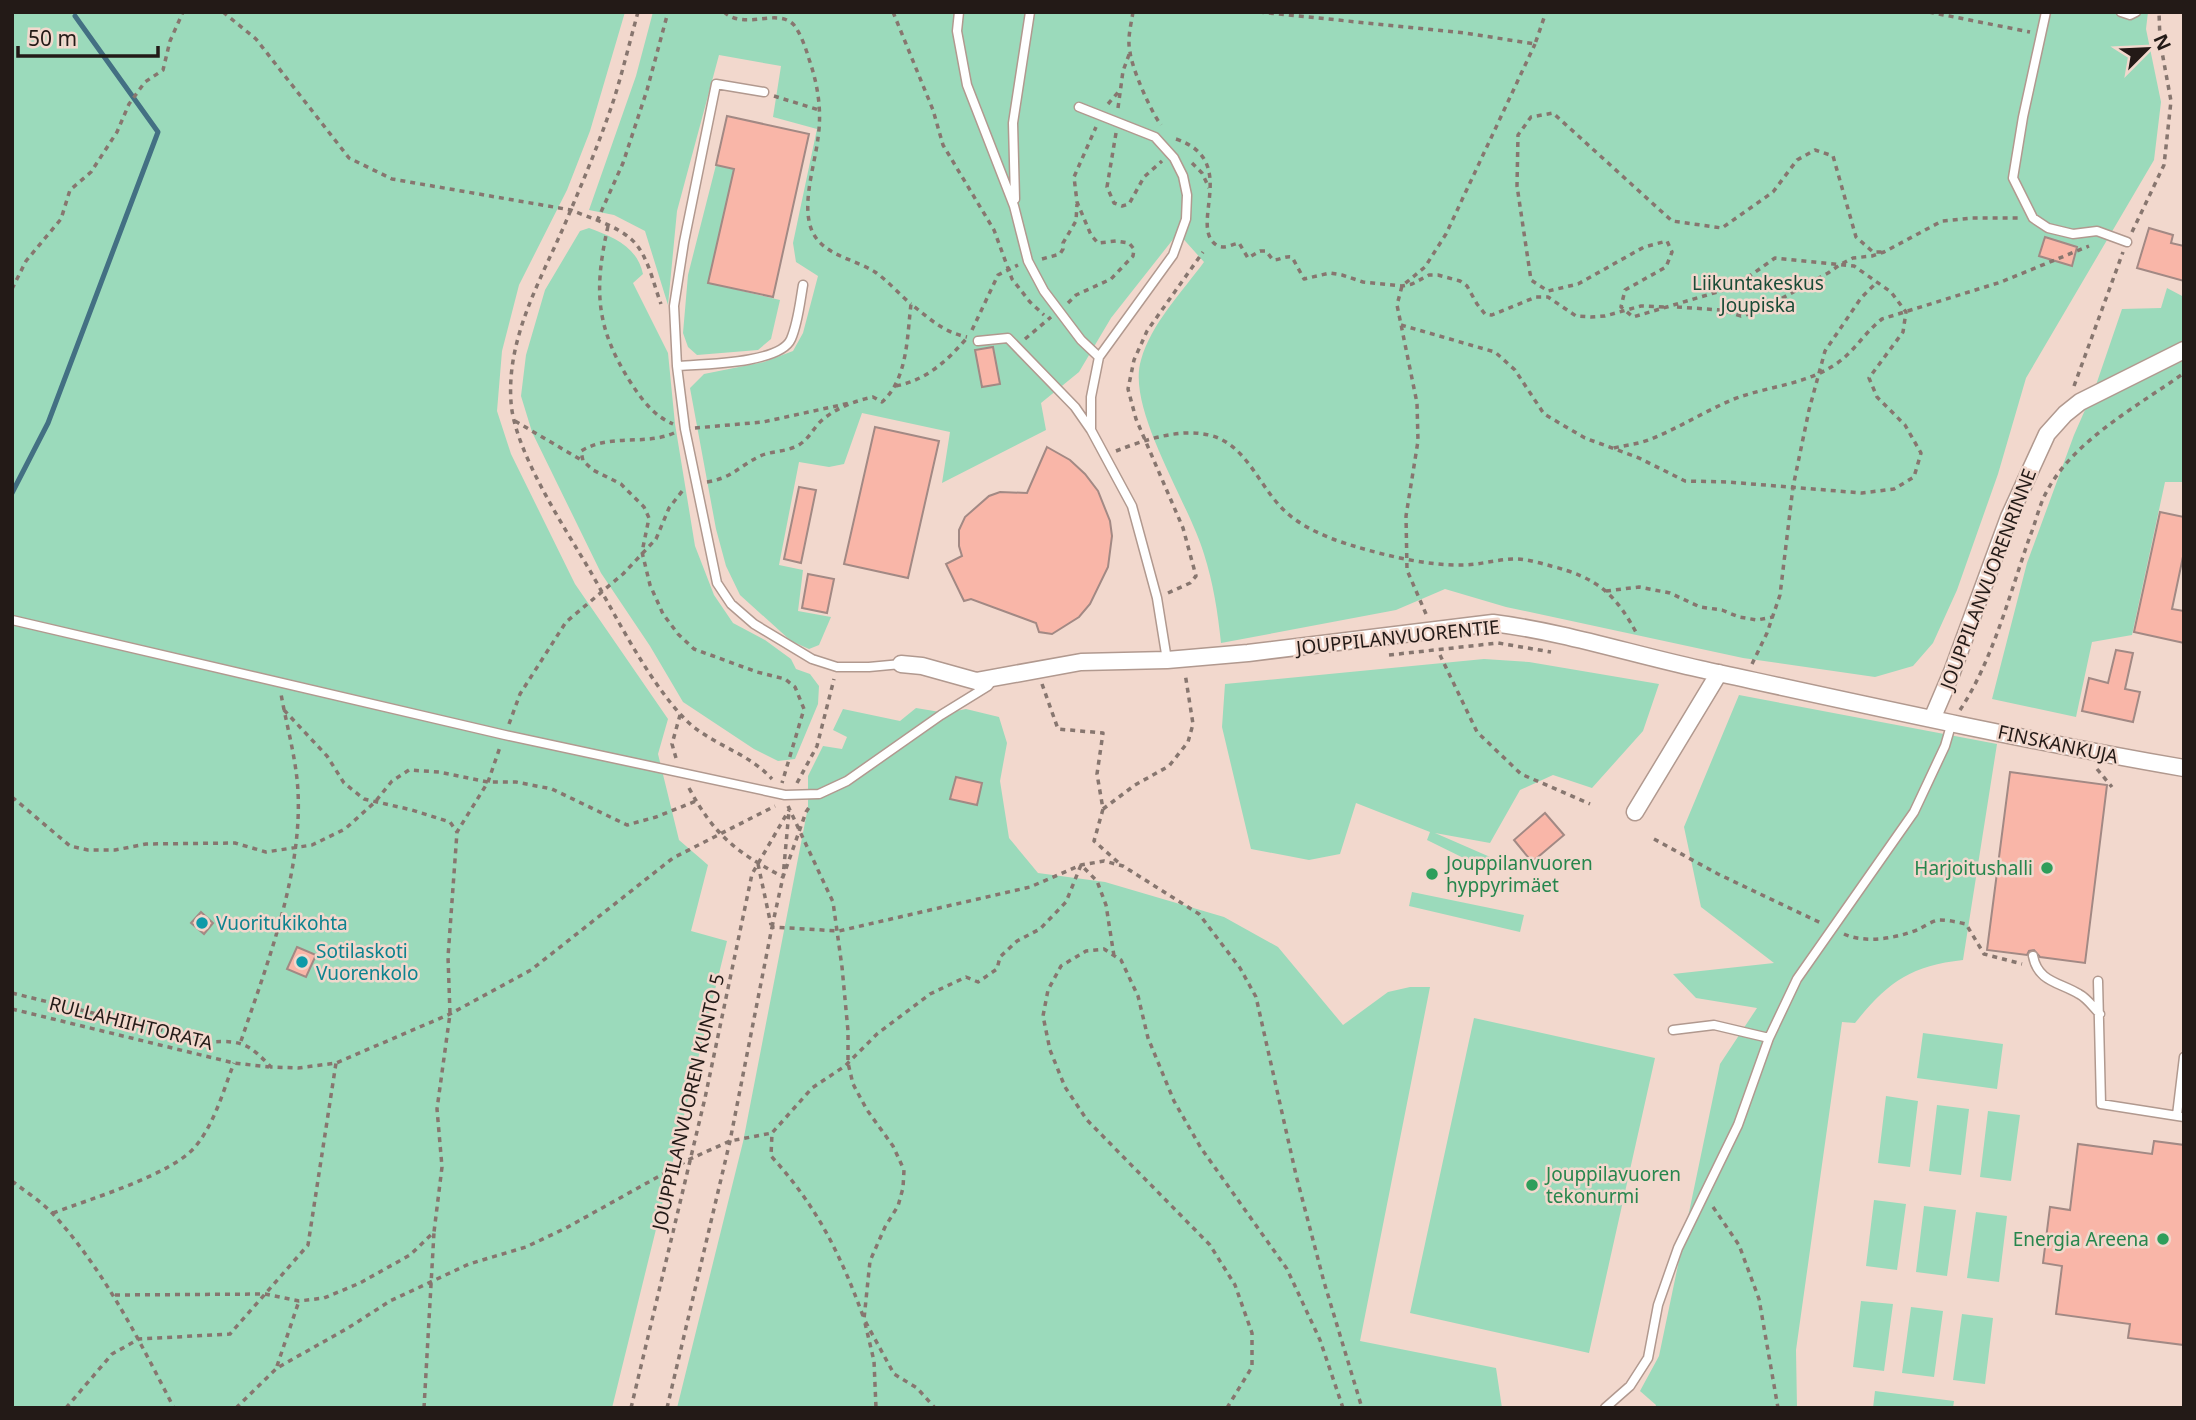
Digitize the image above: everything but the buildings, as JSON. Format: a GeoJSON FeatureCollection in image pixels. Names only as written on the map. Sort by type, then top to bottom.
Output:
{"type":"FeatureCollection","features":[{"type":"Feature","properties":{"kind":"street","name":"JOUPPILANVUORENRINNE"},"geometry":{"type":"LineString","coordinates":[[1932,719],[2009,517],[2047,434],[2080,402],[2184,350]]}},
{"type":"Feature","properties":{"kind":"street","name":"JOUPPILANVUORENTIE"},"geometry":{"type":"LineString","coordinates":[[901,664],[922,666],[976,681],[1081,662],[1167,660],[1248,653],[1493,623],[1526,627],[1719,673],[1932,719]]}},
{"type":"Feature","properties":{"kind":"street"},"geometry":{"type":"LineString","coordinates":[[1634,812],[1719,673]]}},
{"type":"Feature","properties":{"kind":"street","name":"FINSKANKUJA"},"geometry":{"type":"LineString","coordinates":[[1932,719],[2184,768]]}},
{"type":"Feature","properties":{"kind":"lane"},"geometry":{"type":"LineString","coordinates":[[959,12],[957,31],[967,85],[1015,209],[1030,263],[1044,291],[1081,340],[1100,357]]}},
{"type":"Feature","properties":{"kind":"lane"},"geometry":{"type":"LineString","coordinates":[[1015,209],[1013,124],[1030,12]]}},
{"type":"Feature","properties":{"kind":"lane"},"geometry":{"type":"LineString","coordinates":[[2046,12],[2013,178],[2033,218],[2048,228],[2073,234],[2097,231],[2127,242]]}},
{"type":"Feature","properties":{"kind":"lane"},"geometry":{"type":"LineString","coordinates":[[2121,12],[2130,15],[2136,12]]}},
{"type":"Feature","properties":{"kind":"lane"},"geometry":{"type":"LineString","coordinates":[[764,92],[716,84],[674,306],[677,366],[685,429],[717,583],[731,604],[754,624],[812,659],[837,667],[901,664]]}},
{"type":"Feature","properties":{"kind":"lane"},"geometry":{"type":"LineString","coordinates":[[1079,107],[1155,137],[1174,158],[1184,176],[1187,195],[1186,219],[1173,255],[1100,357],[1091,397],[1091,430]]}},
{"type":"Feature","properties":{"kind":"lane"},"geometry":{"type":"LineString","coordinates":[[677,366],[750,359],[778,352],[791,341],[803,285]]}},
{"type":"Feature","properties":{"kind":"lane"},"geometry":{"type":"LineString","coordinates":[[978,341],[1008,338],[1075,407],[1091,430],[1132,506],[1157,598],[1167,660]]}},
{"type":"Feature","properties":{"kind":"lane"},"geometry":{"type":"LineString","coordinates":[[12,620],[505,735],[786,795],[819,794],[847,781],[941,715],[988,686],[995,676]]}},
{"type":"Feature","properties":{"kind":"lane"},"geometry":{"type":"LineString","coordinates":[[1605,1408],[1630,1386],[1648,1358],[1658,1306],[1678,1248],[1738,1125],[1769,1038],[1797,979],[1914,813],[1945,746],[1952,722]]}},
{"type":"Feature","properties":{"kind":"lane"},"geometry":{"type":"LineString","coordinates":[[2033,956],[2035,967],[2044,978],[2082,996],[2100,1014]]}},
{"type":"Feature","properties":{"kind":"lane"},"geometry":{"type":"LineString","coordinates":[[2098,981],[2101,1104],[2180,1116],[2184,1057]]}},
{"type":"Feature","properties":{"kind":"lane"},"geometry":{"type":"LineString","coordinates":[[1673,1030],[1714,1026],[1769,1038]]}},
{"type":"Feature","properties":{"kind":"path"},"geometry":{"type":"LineString","coordinates":[[12,289],[26,261],[61,219],[69,190],[92,172],[117,132],[129,104],[145,82],[163,70],[170,41],[183,12]]}},
{"type":"Feature","properties":{"kind":"path"},"geometry":{"type":"LineString","coordinates":[[223,12],[256,39],[349,158],[392,179],[571,210],[608,226],[631,239],[640,252],[661,306]]}},
{"type":"Feature","properties":{"kind":"path"},"geometry":{"type":"LineString","coordinates":[[638,12],[614,100],[571,210],[534,291],[520,334],[512,369],[511,403],[514,420],[525,453],[564,527],[640,658],[680,715],[696,730],[758,765],[786,795],[789,810],[800,828],[833,902],[839,931],[848,1031],[848,1063],[853,1084],[893,1146],[904,1170],[898,1206],[870,1261],[864,1319],[894,1374],[918,1388],[935,1408]]}},
{"type":"Feature","properties":{"kind":"path"},"geometry":{"type":"LineString","coordinates":[[597,221],[623,163],[647,90],[668,12]]}},
{"type":"Feature","properties":{"kind":"path"},"geometry":{"type":"LineString","coordinates":[[724,12],[731,19],[742,21],[777,18],[786,20],[795,26],[806,50],[816,81],[819,110],[819,137],[809,190],[809,216],[813,233],[827,250],[876,273],[937,326],[951,334],[997,340]]}},
{"type":"Feature","properties":{"kind":"path"},"geometry":{"type":"LineString","coordinates":[[893,12],[933,110],[943,145],[994,230],[1012,279],[1045,316],[1069,323]]}},
{"type":"Feature","properties":{"kind":"path"},"geometry":{"type":"LineString","coordinates":[[1133,12],[1130,52],[1123,71],[1118,123],[1107,187],[1114,203],[1122,206],[1129,204],[1144,177],[1163,160],[1174,158],[1186,159],[1196,166],[1210,189]]}},
{"type":"Feature","properties":{"kind":"path"},"geometry":{"type":"LineString","coordinates":[[1259,12],[1465,33],[1535,44]]}},
{"type":"Feature","properties":{"kind":"path"},"geometry":{"type":"LineString","coordinates":[[1434,631],[1407,570],[1406,516],[1418,441],[1417,403],[1396,305],[1402,285],[1425,267],[1446,234],[1486,153],[1535,44],[1546,12]]}},
{"type":"Feature","properties":{"kind":"path"},"geometry":{"type":"LineString","coordinates":[[1929,12],[2040,34]]}},
{"type":"Feature","properties":{"kind":"path"},"geometry":{"type":"LineString","coordinates":[[2065,414],[2127,242],[2164,165],[2171,101],[2160,41],[2159,12]]}},
{"type":"Feature","properties":{"kind":"path"},"geometry":{"type":"LineString","coordinates":[[1130,52],[1154,116],[1163,127]]}},
{"type":"Feature","properties":{"kind":"path"},"geometry":{"type":"LineString","coordinates":[[895,386],[915,382],[933,372],[968,338],[998,275],[1008,269],[1060,254],[1076,221],[1074,177],[1101,116],[1121,89]]}},
{"type":"Feature","properties":{"kind":"path"},"geometry":{"type":"LineString","coordinates":[[764,92],[819,110]]}},
{"type":"Feature","properties":{"kind":"path"},"geometry":{"type":"LineString","coordinates":[[1401,325],[1494,352],[1515,370],[1544,414],[1585,438],[1639,458],[1685,481],[1862,493],[1894,489],[1914,477],[1921,453],[1905,425],[1877,397],[1869,378],[1902,332],[1906,312],[1891,292],[1854,266],[1775,258],[1734,287],[1633,317],[1621,307],[1625,290],[1667,267],[1672,252],[1667,241],[1644,247],[1578,284],[1548,291],[1531,280],[1517,186],[1518,135],[1531,117],[1553,113],[1672,220],[1722,228],[1773,192],[1797,160],[1815,150],[1833,156],[1856,237],[1873,251],[1884,252]]}},
{"type":"Feature","properties":{"kind":"path"},"geometry":{"type":"LineString","coordinates":[[1174,158],[1171,138],[1192,144],[1206,160],[1210,189],[1207,219],[1212,239],[1218,246],[1239,243],[1248,258],[1260,251],[1266,251],[1273,260],[1284,256],[1292,257],[1304,279],[1330,273],[1363,282],[1402,285],[1412,284],[1429,275],[1438,275],[1460,281],[1467,286],[1485,314],[1492,315],[1536,297],[1548,298],[1576,316],[1605,316],[1641,306],[1721,310],[1741,316],[1757,312],[1853,258],[1884,252],[1942,222],[1972,218],[2033,218]]}},
{"type":"Feature","properties":{"kind":"path"},"geometry":{"type":"LineString","coordinates":[[1014,345],[1030,337],[1076,295],[1111,279],[1133,257],[1134,249],[1129,243],[1098,243],[1091,235],[1077,202]]}},
{"type":"Feature","properties":{"kind":"path"},"geometry":{"type":"LineString","coordinates":[[608,226],[599,267],[600,302],[606,337],[624,372],[647,404],[663,419],[685,429]]}},
{"type":"Feature","properties":{"kind":"path"},"geometry":{"type":"LineString","coordinates":[[1612,448],[1648,440],[1735,399],[1800,382],[1819,374],[1837,364],[1856,347],[1866,331],[1882,319],[2001,282],[2065,257],[2107,235]]}},
{"type":"Feature","properties":{"kind":"path"},"geometry":{"type":"LineString","coordinates":[[1157,598],[1190,583],[1196,576],[1183,528],[1136,418],[1128,389],[1134,360],[1147,331],[1203,251]]}},
{"type":"Feature","properties":{"kind":"path"},"geometry":{"type":"LineString","coordinates":[[1744,678],[1767,633],[1780,595],[1793,487],[1825,351],[1861,298],[1876,282]]}},
{"type":"Feature","properties":{"kind":"path"},"geometry":{"type":"LineString","coordinates":[[583,461],[581,451],[592,444],[609,440],[660,439],[685,429],[763,422],[873,397],[881,402],[895,386],[904,358],[911,304]]}},
{"type":"Feature","properties":{"kind":"path"},"geometry":{"type":"LineString","coordinates":[[1952,722],[1973,690],[2047,491],[2067,463],[2091,439],[2184,373]]}},
{"type":"Feature","properties":{"kind":"path"},"geometry":{"type":"LineString","coordinates":[[424,1408],[442,1167],[437,1109],[450,1014],[448,957],[457,832],[488,782],[520,694],[542,657],[566,622],[603,593],[656,539],[669,508],[686,487],[726,479],[762,455],[795,447],[812,436],[817,425],[828,416],[855,401]]}},
{"type":"Feature","properties":{"kind":"path"},"geometry":{"type":"LineString","coordinates":[[514,420],[621,485],[644,507],[649,518],[642,552],[650,584],[663,614],[678,634],[694,649],[785,679],[795,687],[804,709],[786,795],[789,810],[783,877]]}},
{"type":"Feature","properties":{"kind":"path"},"geometry":{"type":"LineString","coordinates":[[1104,455],[1171,435],[1207,435],[1227,441],[1251,466],[1279,506],[1297,522],[1342,542],[1406,559],[1461,565],[1514,559],[1579,573],[1606,591],[1627,617],[1647,655]]}},
{"type":"Feature","properties":{"kind":"path"},"geometry":{"type":"LineString","coordinates":[[1606,591],[1639,587],[1670,593],[1700,607],[1722,610],[1739,617],[1757,620],[1773,617]]}},
{"type":"Feature","properties":{"kind":"path"},"geometry":{"type":"LineString","coordinates":[[1387,655],[1498,643],[1564,655]]}},
{"type":"Feature","properties":{"kind":"path"},"geometry":{"type":"LineString","coordinates":[[1440,655],[1477,732],[1521,774],[1590,804]]}},
{"type":"Feature","properties":{"kind":"path"},"geometry":{"type":"LineString","coordinates":[[234,1063],[298,1068],[336,1063],[450,1014],[531,970],[673,858],[786,795],[817,746],[837,667]]}},
{"type":"Feature","properties":{"kind":"path"},"geometry":{"type":"LineString","coordinates":[[1039,668],[1046,698],[1058,729],[1103,733],[1097,775],[1103,809],[1094,841],[1123,866],[1199,914],[1240,968],[1256,997],[1296,1175],[1324,1282],[1362,1408]]}},
{"type":"Feature","properties":{"kind":"path"},"geometry":{"type":"LineString","coordinates":[[1103,809],[1135,785],[1169,765],[1188,742],[1193,724],[1184,670]]}},
{"type":"Feature","properties":{"kind":"path"},"geometry":{"type":"LineString","coordinates":[[240,1042],[275,937],[297,835],[297,780],[278,682]]}},
{"type":"Feature","properties":{"kind":"path"},"geometry":{"type":"LineString","coordinates":[[284,709],[327,756],[345,783],[363,799],[450,822],[457,832]]}},
{"type":"Feature","properties":{"kind":"path"},"geometry":{"type":"LineString","coordinates":[[680,715],[672,744],[680,772],[696,801],[718,833],[731,846],[783,877]]}},
{"type":"Feature","properties":{"kind":"path"},"geometry":{"type":"LineString","coordinates":[[12,797],[70,846],[88,850],[115,850],[146,844],[235,843],[266,852],[312,845],[345,829],[374,802],[391,780],[409,770],[439,772],[488,782],[516,782],[552,789],[627,825],[696,801]]}},
{"type":"Feature","properties":{"kind":"path"},"geometry":{"type":"LineString","coordinates":[[667,1408],[730,1141],[783,877],[806,812],[819,794]]}},
{"type":"Feature","properties":{"kind":"path","name":"JOUPPILANVUOREN KUNTO 5"},"geometry":{"type":"LineString","coordinates":[[631,1408],[690,1159],[752,874],[789,810]]}},
{"type":"Feature","properties":{"kind":"path"},"geometry":{"type":"LineString","coordinates":[[1654,839],[1718,874],[1856,940],[1901,935],[1936,920],[1954,921],[1966,924],[1984,954],[2021,964],[2041,973]]}},
{"type":"Feature","properties":{"kind":"path"},"geometry":{"type":"LineString","coordinates":[[772,927],[839,931],[1030,887],[1081,865],[1104,860],[1123,866]]}},
{"type":"Feature","properties":{"kind":"path"},"geometry":{"type":"LineString","coordinates":[[758,863],[772,927]]}},
{"type":"Feature","properties":{"kind":"path"},"geometry":{"type":"LineString","coordinates":[[1081,865],[1097,881],[1106,905],[1114,956]]}},
{"type":"Feature","properties":{"kind":"path"},"geometry":{"type":"LineString","coordinates":[[236,1408],[276,1368],[390,1301],[469,1264],[526,1247],[556,1233],[690,1159],[730,1141],[772,1133],[812,1088],[848,1063],[877,1034],[930,994],[966,977],[978,982],[997,969],[1000,957],[1017,941],[1040,929],[1066,902],[1081,865]]}},
{"type":"Feature","properties":{"kind":"path"},"geometry":{"type":"LineString","coordinates":[[1227,1408],[1252,1367],[1252,1333],[1235,1285],[1210,1245],[1087,1120],[1065,1087],[1050,1051],[1042,1016],[1048,990],[1060,966],[1086,951],[1104,949],[1121,960],[1138,996],[1148,1038],[1174,1101],[1201,1148],[1287,1269],[1320,1339],[1342,1408]]}},
{"type":"Feature","properties":{"kind":"path"},"geometry":{"type":"LineString","coordinates":[[12,993],[210,1042],[240,1042],[253,1048],[271,1067]]}},
{"type":"Feature","properties":{"kind":"path","name":"RULLAHIIHTORATA"},"geometry":{"type":"LineString","coordinates":[[12,1009],[234,1063],[211,1121],[197,1144],[185,1157],[152,1175],[52,1213]]}},
{"type":"Feature","properties":{"kind":"path"},"geometry":{"type":"LineString","coordinates":[[66,1408],[112,1354],[139,1339],[230,1334],[308,1245],[336,1063]]}},
{"type":"Feature","properties":{"kind":"path"},"geometry":{"type":"LineString","coordinates":[[772,1133],[771,1156],[793,1180],[818,1216],[847,1271],[864,1319],[874,1361],[876,1408]]}},
{"type":"Feature","properties":{"kind":"path"},"geometry":{"type":"LineString","coordinates":[[12,1181],[52,1213],[93,1263],[139,1339],[174,1408]]}},
{"type":"Feature","properties":{"kind":"path"},"geometry":{"type":"LineString","coordinates":[[1704,1193],[1739,1245],[1759,1299],[1778,1408]]}},
{"type":"Feature","properties":{"kind":"path"},"geometry":{"type":"LineString","coordinates":[[114,1295],[265,1294],[299,1301],[324,1298],[360,1283],[410,1255],[435,1233]]}},
{"type":"Feature","properties":{"kind":"path"},"geometry":{"type":"LineString","coordinates":[[276,1368],[299,1301]]}},
{"type":"Feature","properties":{"kind":"green space"},"geometry":{"type":"Polygon","coordinates":[[[12,12],[625,12],[590,131],[567,190],[519,285],[502,351],[497,411],[511,454],[575,584],[668,719],[658,754],[679,840],[708,865],[691,931],[727,941],[612,1408],[12,1408],[12,12]]]}},
{"type":"Feature","properties":{"kind":"green space","name":"Liikuntakeskus Joupiska"},"geometry":{"type":"Polygon","coordinates":[[[653,12],[2148,12],[2146,29],[2161,102],[2154,160],[2026,378],[1998,474],[1957,590],[1933,643],[1913,666],[1875,677],[1743,658],[1506,607],[1445,589],[1396,610],[1221,643],[1215,598],[1204,554],[1150,429],[1142,404],[1139,380],[1141,360],[1152,334],[1204,262],[1178,233],[1111,318],[1079,372],[1041,403],[1046,430],[942,483],[950,432],[862,413],[844,464],[829,467],[799,462],[779,565],[803,570],[798,611],[831,617],[819,645],[809,649],[791,641],[740,595],[726,566],[716,529],[690,388],[704,374],[764,362],[793,351],[803,333],[818,276],[796,262],[793,243],[817,129],[773,117],[781,66],[719,55],[677,211],[668,305],[645,231],[614,215],[589,210],[636,76],[653,12]]]}},
{"type":"Feature","properties":{"kind":"green space"},"geometry":{"type":"Polygon","coordinates":[[[716,165],[734,169],[709,283],[780,300],[771,339],[758,350],[697,355],[688,347],[683,333],[688,275],[716,165]]]}},
{"type":"Feature","properties":{"kind":"green space"},"geometry":{"type":"Polygon","coordinates":[[[589,228],[623,244],[640,264],[643,274],[633,283],[668,353],[675,424],[695,546],[714,595],[733,623],[765,640],[791,659],[796,669],[810,674],[819,686],[818,704],[795,759],[778,761],[754,749],[683,702],[650,646],[601,573],[532,432],[521,396],[526,355],[545,290],[580,231],[589,228]]]}},
{"type":"Feature","properties":{"kind":"green space"},"geometry":{"type":"Polygon","coordinates":[[[2167,288],[2184,297],[2184,482],[2165,482],[2132,635],[2092,642],[2076,717],[1992,699],[2027,563],[2074,435],[2096,385],[2122,309],[2161,308],[2167,288]]]}},
{"type":"Feature","properties":{"kind":"green space"},"geometry":{"type":"Polygon","coordinates":[[[1484,659],[1529,662],[1659,684],[1643,731],[1592,788],[1553,775],[1520,790],[1490,843],[1435,833],[1497,860],[1492,872],[1427,840],[1430,832],[1356,803],[1340,854],[1309,860],[1251,849],[1222,727],[1225,684],[1484,659]]]}},
{"type":"Feature","properties":{"kind":"green space"},"geometry":{"type":"Polygon","coordinates":[[[1739,695],[1997,744],[1963,960],[1928,967],[1901,978],[1878,997],[1855,1023],[1842,1022],[1796,1350],[1797,1408],[1655,1408],[1656,1405],[1640,1391],[1659,1356],[1720,1064],[1757,1008],[1696,998],[1673,974],[1774,963],[1701,907],[1684,827],[1739,695]]]}},
{"type":"Feature","properties":{"kind":"green space"},"geometry":{"type":"Polygon","coordinates":[[[916,708],[946,713],[966,709],[999,717],[1007,743],[1000,781],[1009,838],[1038,873],[1105,882],[1224,917],[1278,947],[1343,1025],[1388,992],[1410,987],[1430,987],[1360,1341],[1496,1368],[1502,1408],[677,1408],[743,1142],[808,807],[808,776],[823,746],[842,749],[847,737],[833,730],[843,709],[900,721],[916,708]]]}},
{"type":"Feature","properties":{"kind":"green space"},"geometry":{"type":"Polygon","coordinates":[[[1412,892],[1524,915],[1520,932],[1409,906],[1412,892]]]}},
{"type":"Feature","properties":{"kind":"green space","name":"Jouppilavuoren tekonurmi"},"geometry":{"type":"Polygon","coordinates":[[[1474,1018],[1655,1058],[1589,1353],[1410,1313],[1474,1018]]]}},
{"type":"Feature","properties":{"kind":"green space"},"geometry":{"type":"Polygon","coordinates":[[[1923,1033],[2003,1044],[1997,1089],[1917,1078],[1923,1033]]]}},
{"type":"Feature","properties":{"kind":"green space"},"geometry":{"type":"Polygon","coordinates":[[[1886,1096],[1918,1101],[1910,1167],[1878,1163],[1886,1096]]]}},
{"type":"Feature","properties":{"kind":"green space"},"geometry":{"type":"Polygon","coordinates":[[[1937,1105],[1969,1109],[1961,1175],[1929,1171],[1937,1105]]]}},
{"type":"Feature","properties":{"kind":"green space"},"geometry":{"type":"Polygon","coordinates":[[[1988,1111],[2020,1115],[2011,1181],[1980,1177],[1988,1111]]]}},
{"type":"Feature","properties":{"kind":"green space"},"geometry":{"type":"Polygon","coordinates":[[[1874,1200],[1906,1204],[1897,1270],[1866,1266],[1874,1200]]]}},
{"type":"Feature","properties":{"kind":"green space"},"geometry":{"type":"Polygon","coordinates":[[[1924,1206],[1956,1210],[1947,1276],[1916,1272],[1924,1206]]]}},
{"type":"Feature","properties":{"kind":"green space"},"geometry":{"type":"Polygon","coordinates":[[[1976,1212],[2007,1216],[1999,1282],[1967,1278],[1976,1212]]]}},
{"type":"Feature","properties":{"kind":"green space"},"geometry":{"type":"Polygon","coordinates":[[[1861,1301],[1893,1304],[1884,1371],[1853,1367],[1861,1301]]]}},
{"type":"Feature","properties":{"kind":"green space"},"geometry":{"type":"Polygon","coordinates":[[[1911,1307],[1943,1311],[1934,1377],[1902,1373],[1911,1307]]]}},
{"type":"Feature","properties":{"kind":"green space"},"geometry":{"type":"Polygon","coordinates":[[[1962,1314],[1993,1318],[1985,1384],[1953,1380],[1962,1314]]]}},
{"type":"Feature","properties":{"kind":"green space"},"geometry":{"type":"Polygon","coordinates":[[[1875,1391],[1954,1401],[1953,1408],[1873,1408],[1875,1391]]]}},
{"type":"Feature","properties":{"kind":"waterway"},"geometry":{"type":"LineString","coordinates":[[12,493],[48,423],[158,132],[75,16]]}},
{"type":"Feature","properties":{"kind":"place","name":"Harjoitushalli"},"geometry":{"type":"Point","coordinates":[2047,868]}},
{"type":"Feature","properties":{"kind":"place","name":"Jouppilanvuoren hyppyrimäet"},"geometry":{"type":"Point","coordinates":[1432,874]}},
{"type":"Feature","properties":{"kind":"place","name":"Vuoritukikohta"},"geometry":{"type":"Point","coordinates":[202,923]}},
{"type":"Feature","properties":{"kind":"place","name":"Sotilaskoti Vuorenkolo"},"geometry":{"type":"Point","coordinates":[302,962]}},
{"type":"Feature","properties":{"kind":"place","name":"Jouppilavuoren tekonurmi"},"geometry":{"type":"Point","coordinates":[1532,1185]}},
{"type":"Feature","properties":{"kind":"place","name":"Energia Areena"},"geometry":{"type":"Point","coordinates":[2163,1239]}}]}
